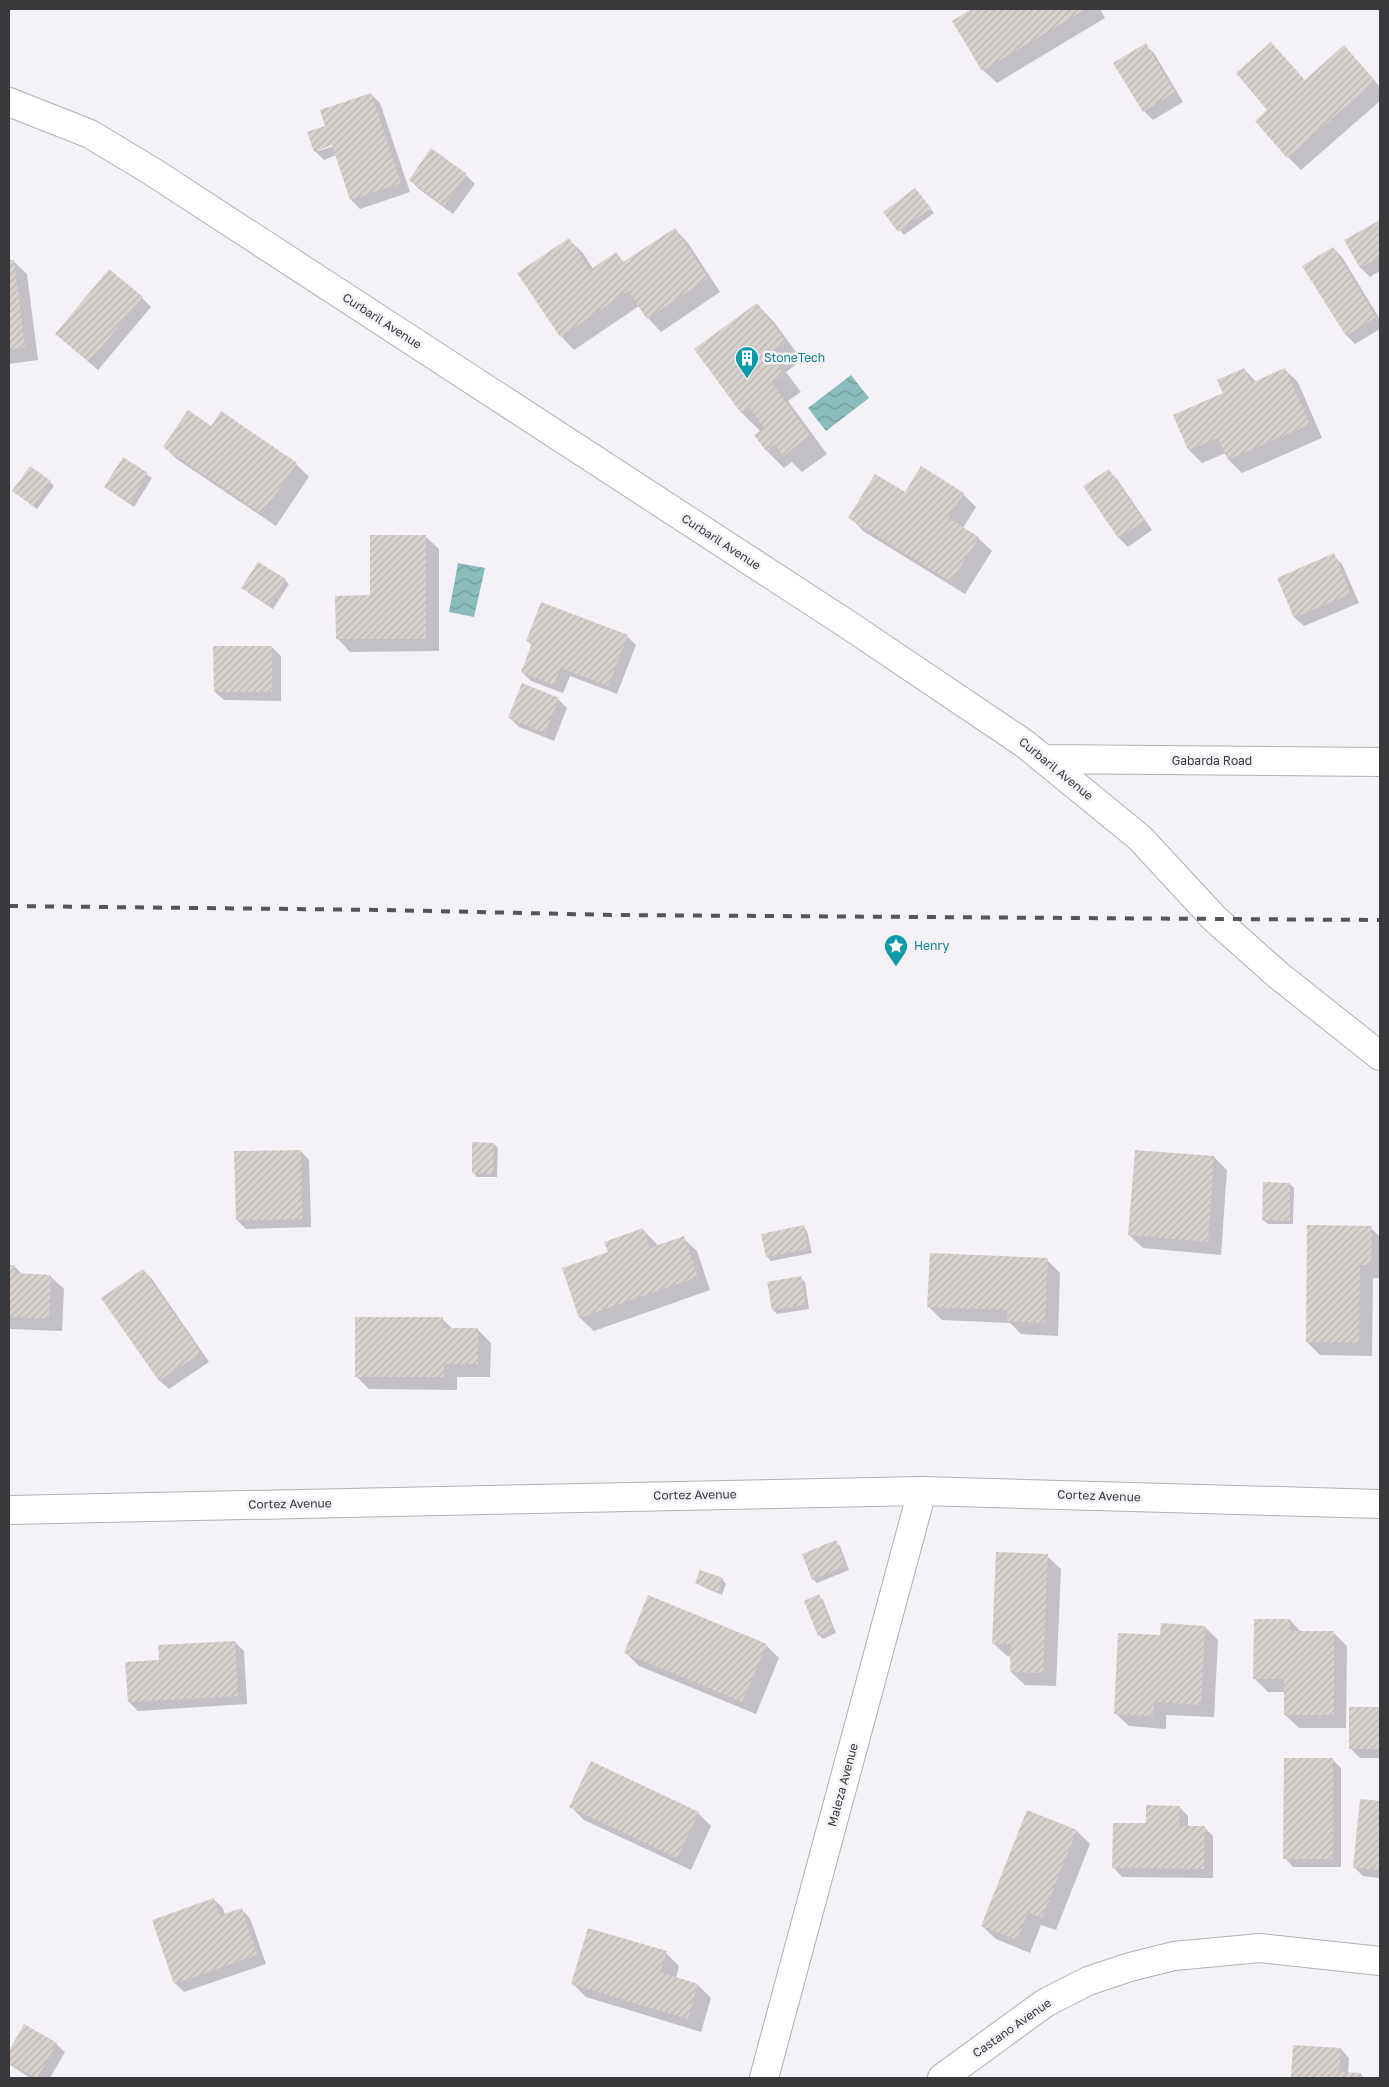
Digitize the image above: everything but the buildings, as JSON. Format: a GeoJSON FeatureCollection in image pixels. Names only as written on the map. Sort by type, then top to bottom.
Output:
{"type":"FeatureCollection","features":[{"type":"Feature","properties":{"kind":"street","name":"Curbaril Avenue"},"geometry":{"type":"LineString","coordinates":[[9,102],[90,134],[153,172],[850,626],[1025,744],[1140,838],[1214,918],[1278,975],[1380,1056]]}},
{"type":"Feature","properties":{"kind":"street","name":"Gabarda Road"},"geometry":{"type":"LineString","coordinates":[[1044,759],[1380,762]]}},
{"type":"Feature","properties":{"kind":"street","name":"Cortez Avenue"},"geometry":{"type":"LineString","coordinates":[[9,1510],[922,1491],[1380,1504]]}},
{"type":"Feature","properties":{"kind":"street","name":"Maleza Avenue"},"geometry":{"type":"LineString","coordinates":[[764,2078],[922,1491]]}},
{"type":"Feature","properties":{"kind":"street","name":"Castano Avenue"},"geometry":{"type":"LineString","coordinates":[[942,2078],[1045,2003],[1088,1981],[1130,1967],[1174,1956],[1260,1948],[1380,1961]]}},
{"type":"Feature","properties":{"kind":"water"},"geometry":{"type":"Polygon","coordinates":[[[851,375],[869,398],[826,431],[808,408],[851,375]]]}},
{"type":"Feature","properties":{"kind":"water"},"geometry":{"type":"Polygon","coordinates":[[[458,563],[485,568],[474,617],[449,612],[458,563]]]}},
{"type":"Feature","properties":{"kind":"railway"},"geometry":{"type":"LineString","coordinates":[[9,906],[385,910],[615,915],[1380,920]]}},
{"type":"Feature","properties":{"kind":"place","name":"StoneTech"},"geometry":{"type":"Point","coordinates":[747,379]}},
{"type":"Feature","properties":{"kind":"place","name":"Henry"},"geometry":{"type":"Point","coordinates":[896,967]}}]}
